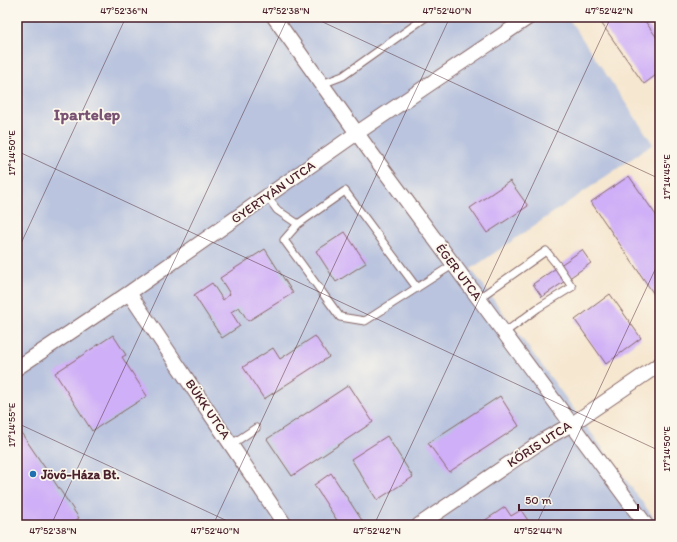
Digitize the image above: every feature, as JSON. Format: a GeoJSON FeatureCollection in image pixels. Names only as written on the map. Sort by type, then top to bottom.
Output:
{"type":"FeatureCollection","features":[{"type":"Feature","properties":{"kind":"street","name":"ÉGER UTCA"},"geometry":{"type":"LineString","coordinates":[[274,17],[357,133],[646,525]]}},
{"type":"Feature","properties":{"kind":"street","name":"GYERTYÁN UTCA"},"geometry":{"type":"LineString","coordinates":[[17,368],[129,293],[357,133],[530,17]]}},
{"type":"Feature","properties":{"kind":"street","name":"BÜKK UTCA"},"geometry":{"type":"LineString","coordinates":[[129,293],[232,444],[285,525]]}},
{"type":"Feature","properties":{"kind":"street","name":"KŐRIS UTCA"},"geometry":{"type":"LineString","coordinates":[[419,525],[545,439],[572,424],[660,364]]}},
{"type":"Feature","properties":{"kind":"lane"},"geometry":{"type":"LineString","coordinates":[[322,84],[343,76],[426,17]]}},
{"type":"Feature","properties":{"kind":"lane"},"geometry":{"type":"LineString","coordinates":[[417,288],[345,191],[298,224],[284,240],[340,317],[365,321],[417,288],[454,264]]}},
{"type":"Feature","properties":{"kind":"lane"},"geometry":{"type":"LineString","coordinates":[[267,196],[278,210],[298,224]]}},
{"type":"Feature","properties":{"kind":"lane"},"geometry":{"type":"LineString","coordinates":[[479,298],[546,251],[558,266],[572,287],[538,308],[504,333]]}},
{"type":"Feature","properties":{"kind":"lane"},"geometry":{"type":"LineString","coordinates":[[232,444],[256,428]]}},
{"type":"Feature","properties":{"kind":"shaded area"},"geometry":{"type":"Polygon","coordinates":[[[17,17],[571,17],[569,19],[653,144],[471,269],[659,525],[17,525],[17,17]]]}},
{"type":"Feature","properties":{"kind":"building"},"geometry":{"type":"Polygon","coordinates":[[[613,17],[642,17],[660,42],[660,72],[644,84],[602,24],[613,17]]]}},
{"type":"Feature","properties":{"kind":"building"},"geometry":{"type":"Polygon","coordinates":[[[629,176],[660,221],[660,303],[591,202],[629,176]]]}},
{"type":"Feature","properties":{"kind":"building"},"geometry":{"type":"Polygon","coordinates":[[[510,181],[528,206],[487,233],[470,208],[510,181]]]}},
{"type":"Feature","properties":{"kind":"building"},"geometry":{"type":"Polygon","coordinates":[[[345,232],[366,263],[336,282],[316,251],[345,232]]]}},
{"type":"Feature","properties":{"kind":"building"},"geometry":{"type":"Polygon","coordinates":[[[265,249],[293,293],[248,321],[239,307],[231,312],[240,326],[222,338],[194,295],[212,283],[223,300],[230,294],[220,278],[265,249]]]}},
{"type":"Feature","properties":{"kind":"building"},"geometry":{"type":"Polygon","coordinates":[[[582,250],[591,263],[542,297],[533,284],[582,250]]]}},
{"type":"Feature","properties":{"kind":"building"},"geometry":{"type":"Polygon","coordinates":[[[610,294],[641,338],[606,364],[575,320],[610,294]]]}},
{"type":"Feature","properties":{"kind":"building"},"geometry":{"type":"Polygon","coordinates":[[[113,335],[126,355],[122,357],[147,396],[92,431],[55,373],[113,335]]]}},
{"type":"Feature","properties":{"kind":"building"},"geometry":{"type":"Polygon","coordinates":[[[315,336],[329,357],[264,399],[243,367],[273,348],[280,359],[315,336]]]}},
{"type":"Feature","properties":{"kind":"building"},"geometry":{"type":"Polygon","coordinates":[[[349,385],[373,422],[292,476],[267,439],[349,385]]]}},
{"type":"Feature","properties":{"kind":"building"},"geometry":{"type":"Polygon","coordinates":[[[500,396],[519,426],[449,472],[428,443],[500,396]]]}},
{"type":"Feature","properties":{"kind":"building","name":"Jövő-Háza Bt."},"geometry":{"type":"Polygon","coordinates":[[[20,431],[79,518],[69,525],[24,525],[17,515],[17,433],[20,431]]]}},
{"type":"Feature","properties":{"kind":"building"},"geometry":{"type":"Polygon","coordinates":[[[387,436],[413,477],[377,500],[351,459],[387,436]]]}},
{"type":"Feature","properties":{"kind":"building"},"geometry":{"type":"Polygon","coordinates":[[[331,473],[363,522],[358,525],[340,525],[314,485],[331,473]]]}},
{"type":"Feature","properties":{"kind":"building"},"geometry":{"type":"Polygon","coordinates":[[[505,507],[511,516],[521,510],[531,525],[478,525],[505,507]]]}},
{"type":"Feature","properties":{"kind":"place","name":"Jövő-Háza Bt."},"geometry":{"type":"Point","coordinates":[33,474]}},
{"type":"Feature","properties":{"kind":"district","name":"Ipartelep"},"geometry":{"type":"Point","coordinates":[87,114]}}]}
